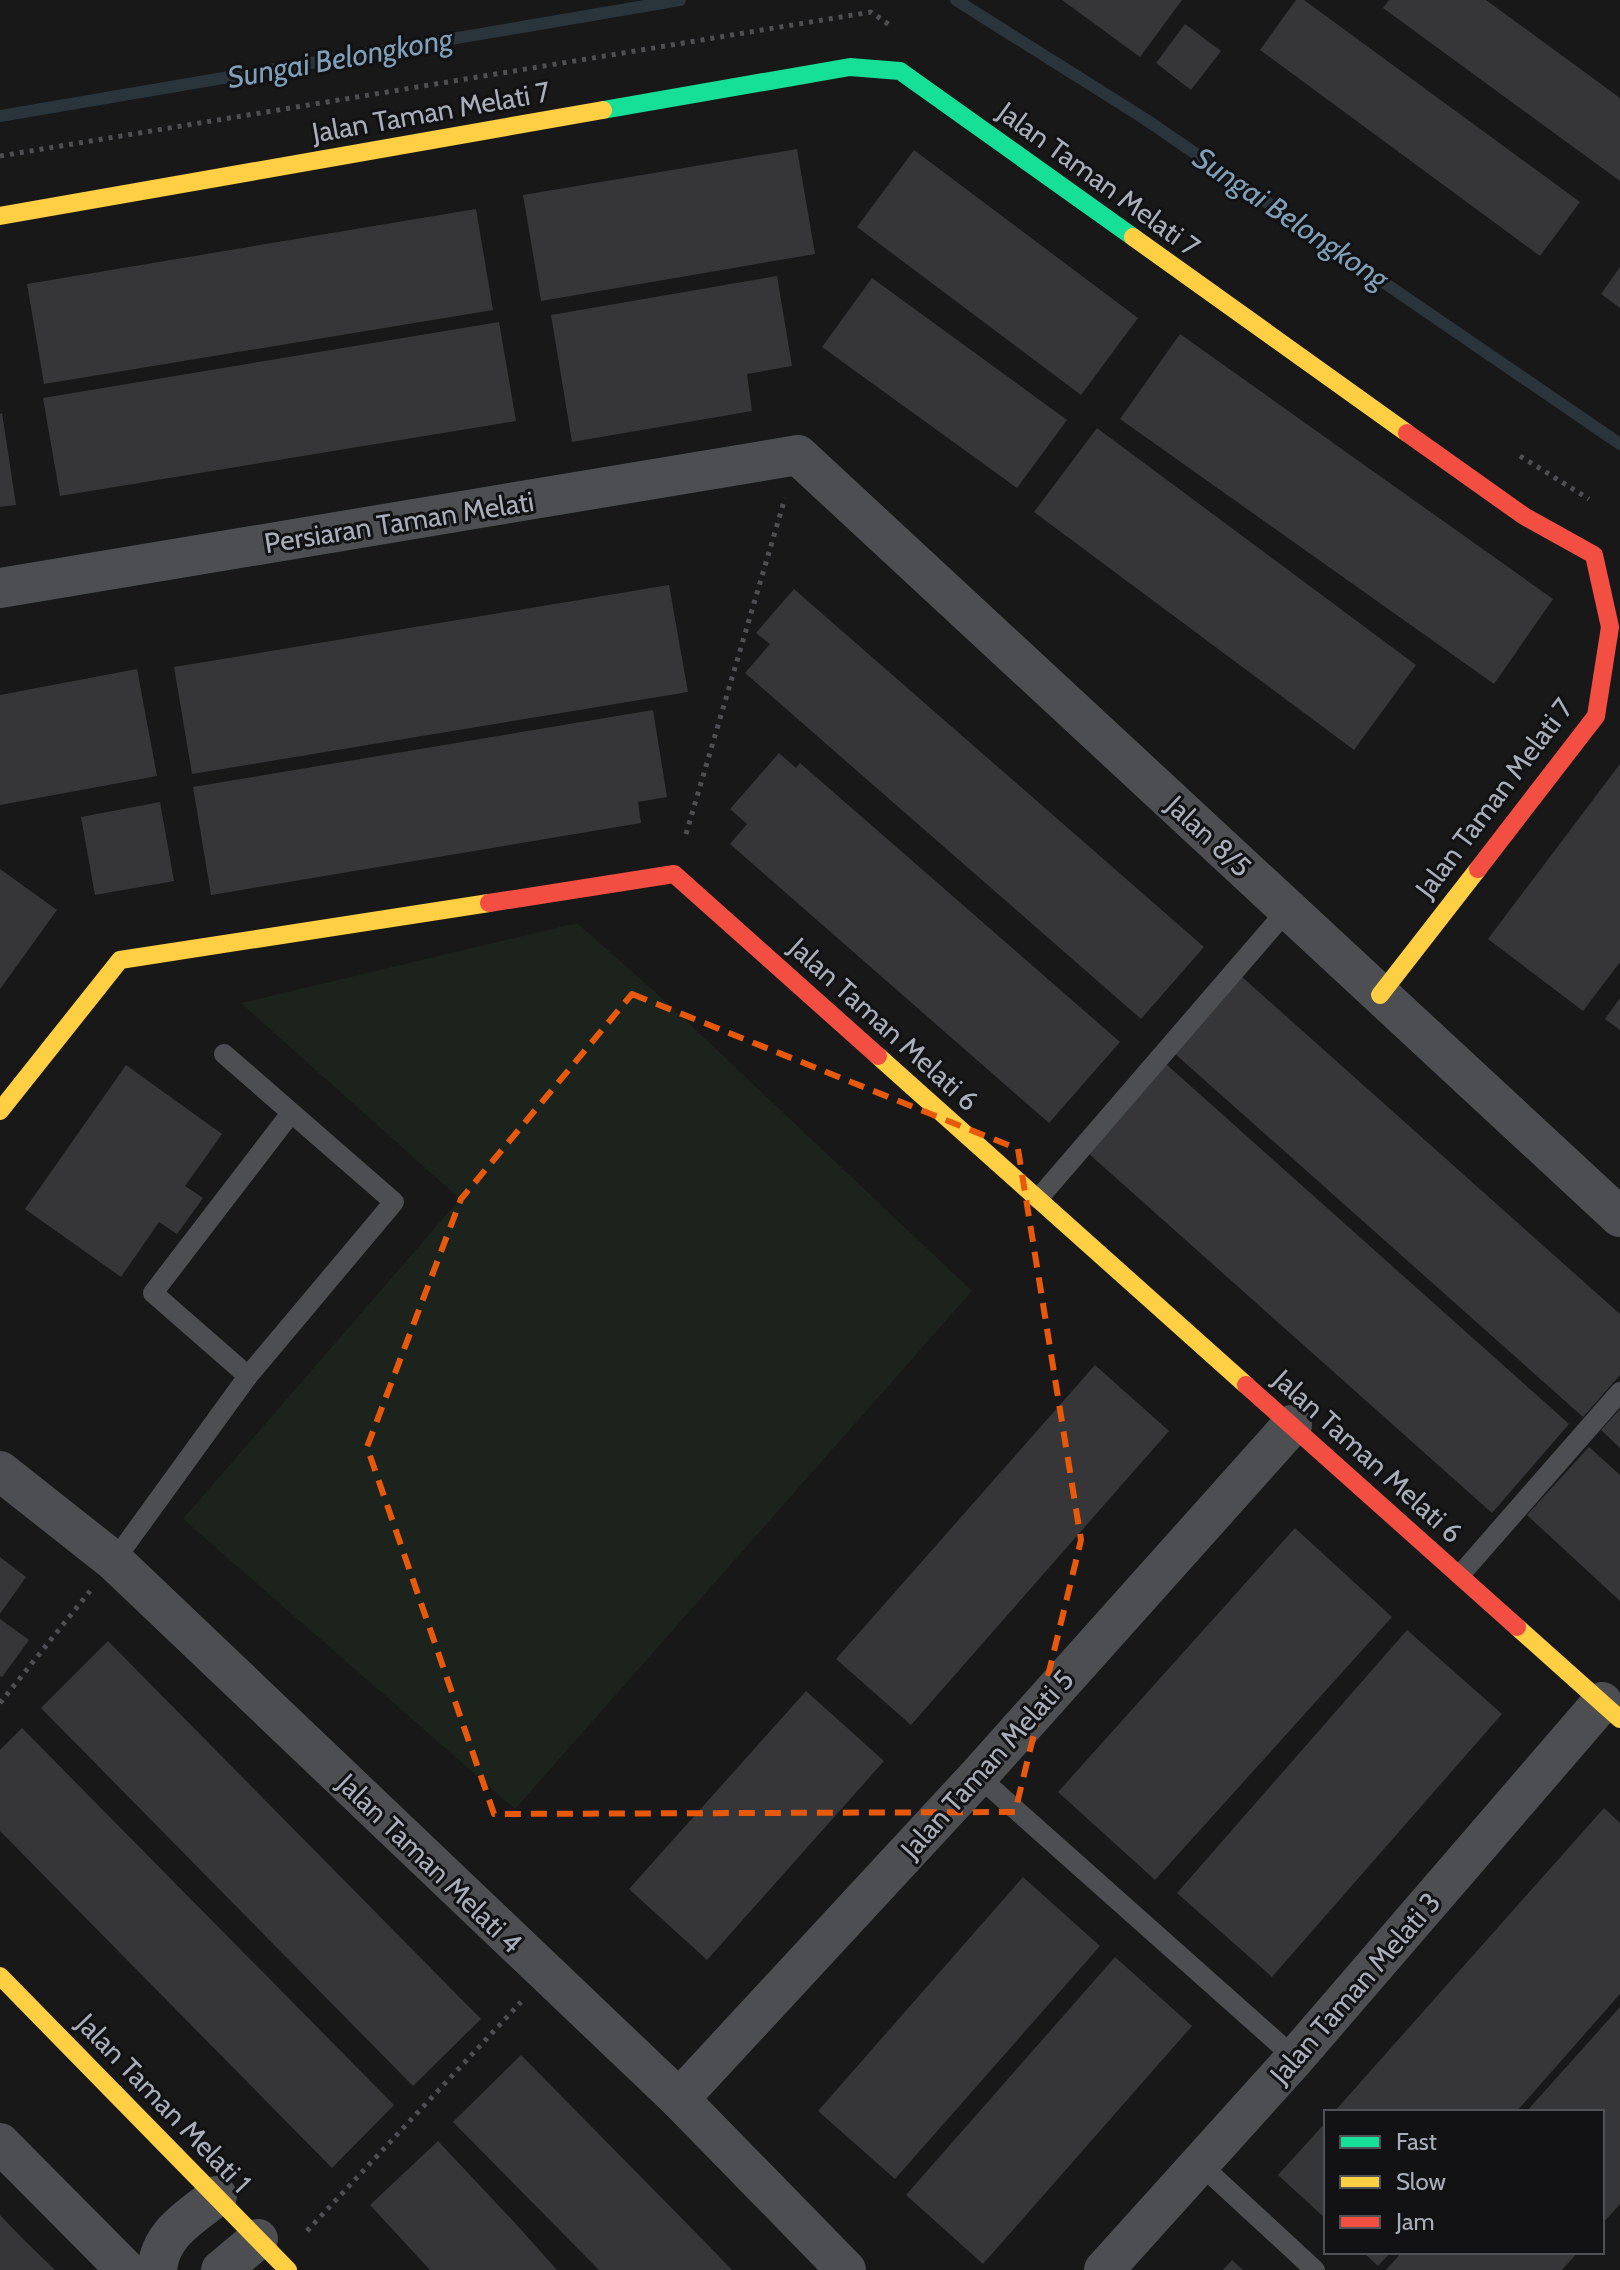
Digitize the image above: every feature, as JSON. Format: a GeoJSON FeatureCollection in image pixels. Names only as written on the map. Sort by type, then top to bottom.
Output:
{"type":"FeatureCollection","features":[{"type":"Feature","properties":{"kind":"street","name":"Jalan Taman Melati 7"},"geometry":{"type":"LineString","coordinates":[[0,216],[850,67],[900,71],[1524,516],[1594,555],[1610,627],[1596,716],[1380,995]]}},
{"type":"Feature","properties":{"kind":"street","name":"Jalan 8/5"},"geometry":{"type":"LineString","coordinates":[[798,455],[1620,1217]]}},
{"type":"Feature","properties":{"kind":"street","name":"Persiaran Taman Melati"},"geometry":{"type":"LineString","coordinates":[[0,588],[798,455]]}},
{"type":"Feature","properties":{"kind":"street"},"geometry":{"type":"LineString","coordinates":[[0,1111],[120,960],[674,874]]}},
{"type":"Feature","properties":{"kind":"street","name":"Jalan Taman Melati 6"},"geometry":{"type":"LineString","coordinates":[[674,874],[1611,1710]]}},
{"type":"Feature","properties":{"kind":"street","name":"Jalan Taman Melati 5"},"geometry":{"type":"LineString","coordinates":[[679,2099],[978,1776],[1292,1425]]}},
{"type":"Feature","properties":{"kind":"street","name":"Jalan Taman Melati 4"},"geometry":{"type":"LineString","coordinates":[[0,1471],[114,1561],[679,2099],[846,2270]]}},
{"type":"Feature","properties":{"kind":"street","name":"Jalan Taman Melati 3"},"geometry":{"type":"LineString","coordinates":[[1104,2270],[1611,1710]]}},
{"type":"Feature","properties":{"kind":"street","name":"Jalan Taman Melati 1"},"geometry":{"type":"LineString","coordinates":[[0,1976],[275,2257]]}},
{"type":"Feature","properties":{"kind":"street"},"geometry":{"type":"LineString","coordinates":[[0,2143],[126,2270]]}},
{"type":"Feature","properties":{"kind":"street"},"geometry":{"type":"LineString","coordinates":[[157,2270],[159,2251],[168,2237],[217,2196]]}},
{"type":"Feature","properties":{"kind":"street"},"geometry":{"type":"LineString","coordinates":[[221,2270],[275,2257]]}},
{"type":"Feature","properties":{"kind":"lane"},"geometry":{"type":"LineString","coordinates":[[1038,1199],[1288,909]]}},
{"type":"Feature","properties":{"kind":"lane"},"geometry":{"type":"LineString","coordinates":[[114,1561],[248,1376],[394,1202],[224,1054]]}},
{"type":"Feature","properties":{"kind":"lane"},"geometry":{"type":"LineString","coordinates":[[248,1376],[153,1293],[291,1113]]}},
{"type":"Feature","properties":{"kind":"lane"},"geometry":{"type":"LineString","coordinates":[[1460,1575],[1620,1392]]}},
{"type":"Feature","properties":{"kind":"lane"},"geometry":{"type":"LineString","coordinates":[[978,1776],[1295,2058]]}},
{"type":"Feature","properties":{"kind":"lane"},"geometry":{"type":"LineString","coordinates":[[1200,2164],[1315,2270]]}},
{"type":"Feature","properties":{"kind":"path"},"geometry":{"type":"LineString","coordinates":[[0,156],[871,12],[897,30]]}},
{"type":"Feature","properties":{"kind":"path"},"geometry":{"type":"LineString","coordinates":[[1514,453],[1594,502]]}},
{"type":"Feature","properties":{"kind":"path"},"geometry":{"type":"LineString","coordinates":[[674,874],[798,455]]}},
{"type":"Feature","properties":{"kind":"path"},"geometry":{"type":"LineString","coordinates":[[0,1703],[114,1561]]}},
{"type":"Feature","properties":{"kind":"path"},"geometry":{"type":"LineString","coordinates":[[275,2257],[547,1974]]}},
{"type":"Feature","properties":{"kind":"highlighted area"},"geometry":{"type":"Polygon","coordinates":[[[632,994],[1018,1149],[1081,1540],[1015,1812],[494,1814],[367,1447],[461,1199],[632,994]]]}},
{"type":"Feature","properties":{"kind":"shaded area"},"geometry":{"type":"Polygon","coordinates":[[[577,923],[664,1000],[972,1291],[515,1809],[183,1519],[460,1199],[241,1003],[577,923]]]}},
{"type":"Feature","properties":{"kind":"building"},"geometry":{"type":"Polygon","coordinates":[[[1062,0],[1182,0],[1140,57],[1062,0]]]}},
{"type":"Feature","properties":{"kind":"building"},"geometry":{"type":"Polygon","coordinates":[[[1296,0],[1304,0],[1580,202],[1540,256],[1260,50],[1296,0]]]}},
{"type":"Feature","properties":{"kind":"building"},"geometry":{"type":"Polygon","coordinates":[[[1389,0],[1486,0],[1620,98],[1620,181],[1383,8],[1389,0]]]}},
{"type":"Feature","properties":{"kind":"building"},"geometry":{"type":"Polygon","coordinates":[[[1185,24],[1221,51],[1191,90],[1156,63],[1185,24]]]}},
{"type":"Feature","properties":{"kind":"building"},"geometry":{"type":"Polygon","coordinates":[[[797,149],[815,254],[541,301],[523,195],[797,149]]]}},
{"type":"Feature","properties":{"kind":"building"},"geometry":{"type":"Polygon","coordinates":[[[914,150],[1138,318],[1081,395],[857,227],[914,150]]]}},
{"type":"Feature","properties":{"kind":"building"},"geometry":{"type":"Polygon","coordinates":[[[476,209],[493,310],[44,384],[27,284],[476,209]]]}},
{"type":"Feature","properties":{"kind":"building"},"geometry":{"type":"Polygon","coordinates":[[[1620,267],[1620,308],[1601,294],[1620,267]]]}},
{"type":"Feature","properties":{"kind":"building"},"geometry":{"type":"Polygon","coordinates":[[[777,276],[792,366],[747,374],[752,411],[572,442],[551,315],[777,276]]]}},
{"type":"Feature","properties":{"kind":"building"},"geometry":{"type":"Polygon","coordinates":[[[872,278],[1067,420],[1017,488],[822,347],[872,278]]]}},
{"type":"Feature","properties":{"kind":"building"},"geometry":{"type":"Polygon","coordinates":[[[499,322],[516,421],[60,496],[43,398],[499,322]]]}},
{"type":"Feature","properties":{"kind":"building"},"geometry":{"type":"Polygon","coordinates":[[[1180,334],[1553,599],[1494,684],[1120,419],[1180,334]]]}},
{"type":"Feature","properties":{"kind":"building"},"geometry":{"type":"Polygon","coordinates":[[[0,414],[16,505],[0,507],[0,414]]]}},
{"type":"Feature","properties":{"kind":"building"},"geometry":{"type":"Polygon","coordinates":[[[1097,428],[1416,665],[1354,750],[1034,512],[1097,428]]]}},
{"type":"Feature","properties":{"kind":"building"},"geometry":{"type":"Polygon","coordinates":[[[669,585],[688,692],[192,774],[174,667],[669,585]]]}},
{"type":"Feature","properties":{"kind":"building"},"geometry":{"type":"Polygon","coordinates":[[[794,589],[1204,947],[1141,1019],[745,673],[770,644],[756,633],[794,589]]]}},
{"type":"Feature","properties":{"kind":"building"},"geometry":{"type":"Polygon","coordinates":[[[137,669],[157,776],[0,805],[0,695],[137,669]]]}},
{"type":"Feature","properties":{"kind":"building"},"geometry":{"type":"Polygon","coordinates":[[[653,710],[667,797],[638,802],[641,823],[211,895],[193,787],[653,710]]]}},
{"type":"Feature","properties":{"kind":"building"},"geometry":{"type":"Polygon","coordinates":[[[779,753],[796,768],[800,763],[1120,1042],[1049,1123],[730,844],[747,824],[730,809],[779,753]]]}},
{"type":"Feature","properties":{"kind":"building"},"geometry":{"type":"Polygon","coordinates":[[[1620,764],[1620,962],[1583,1011],[1488,939],[1620,764]]]}},
{"type":"Feature","properties":{"kind":"building"},"geometry":{"type":"Polygon","coordinates":[[[160,802],[174,881],[95,895],[81,817],[160,802]]]}},
{"type":"Feature","properties":{"kind":"building"},"geometry":{"type":"Polygon","coordinates":[[[0,869],[57,910],[0,989],[0,869]]]}},
{"type":"Feature","properties":{"kind":"building"},"geometry":{"type":"Polygon","coordinates":[[[1241,976],[1620,1314],[1620,1375],[1583,1417],[1173,1052],[1241,976]]]}},
{"type":"Feature","properties":{"kind":"building"},"geometry":{"type":"Polygon","coordinates":[[[1620,998],[1620,1030],[1605,1019],[1620,998]]]}},
{"type":"Feature","properties":{"kind":"building"},"geometry":{"type":"Polygon","coordinates":[[[1166,1064],[1569,1424],[1492,1513],[1088,1153],[1166,1064]]]}},
{"type":"Feature","properties":{"kind":"building"},"geometry":{"type":"Polygon","coordinates":[[[126,1065],[222,1134],[185,1186],[203,1198],[177,1234],[159,1222],[121,1277],[25,1209],[126,1065]]]}},
{"type":"Feature","properties":{"kind":"building"},"geometry":{"type":"Polygon","coordinates":[[[1095,1365],[1169,1431],[911,1725],[836,1659],[1095,1365]]]}},
{"type":"Feature","properties":{"kind":"building"},"geometry":{"type":"Polygon","coordinates":[[[1620,1409],[1620,1448],[1601,1430],[1620,1409]]]}},
{"type":"Feature","properties":{"kind":"building"},"geometry":{"type":"Polygon","coordinates":[[[1589,1447],[1620,1475],[1620,1601],[1527,1515],[1589,1447]]]}},
{"type":"Feature","properties":{"kind":"building"},"geometry":{"type":"Polygon","coordinates":[[[1295,1528],[1392,1617],[1155,1880],[1058,1792],[1295,1528]]]}},
{"type":"Feature","properties":{"kind":"building"},"geometry":{"type":"Polygon","coordinates":[[[0,1557],[26,1577],[0,1614],[0,1557]]]}},
{"type":"Feature","properties":{"kind":"building"},"geometry":{"type":"Polygon","coordinates":[[[0,1619],[29,1640],[2,1677],[0,1676],[0,1619]]]}},
{"type":"Feature","properties":{"kind":"building"},"geometry":{"type":"Polygon","coordinates":[[[1407,1630],[1502,1714],[1272,1977],[1177,1893],[1407,1630]]]}},
{"type":"Feature","properties":{"kind":"building"},"geometry":{"type":"Polygon","coordinates":[[[108,1641],[481,2019],[413,2086],[41,1708],[108,1641]]]}},
{"type":"Feature","properties":{"kind":"building"},"geometry":{"type":"Polygon","coordinates":[[[806,1691],[884,1761],[707,1960],[629,1889],[806,1691]]]}},
{"type":"Feature","properties":{"kind":"building"},"geometry":{"type":"Polygon","coordinates":[[[22,1728],[394,2105],[332,2168],[0,1831],[0,1750],[22,1728]]]}},
{"type":"Feature","properties":{"kind":"building"},"geometry":{"type":"Polygon","coordinates":[[[1604,1808],[1620,1823],[1620,1994],[1518,2110],[1336,2110],[1604,1808]]]}},
{"type":"Feature","properties":{"kind":"building"},"geometry":{"type":"Polygon","coordinates":[[[1023,1877],[1100,1946],[895,2179],[818,2111],[1023,1877]]]}},
{"type":"Feature","properties":{"kind":"building"},"geometry":{"type":"Polygon","coordinates":[[[1115,1957],[1192,2026],[983,2264],[906,2195],[1115,1957]]]}},
{"type":"Feature","properties":{"kind":"building"},"geometry":{"type":"Polygon","coordinates":[[[1620,2007],[1620,2204],[1604,2222],[1604,2110],[1528,2110],[1620,2007]]]}},
{"type":"Feature","properties":{"kind":"building"},"geometry":{"type":"Polygon","coordinates":[[[521,2055],[732,2270],[599,2270],[453,2122],[521,2055]]]}},
{"type":"Feature","properties":{"kind":"building"},"geometry":{"type":"Polygon","coordinates":[[[1324,2124],[1324,2217],[1278,2175],[1324,2124]]]}},
{"type":"Feature","properties":{"kind":"building"},"geometry":{"type":"Polygon","coordinates":[[[438,2141],[557,2270],[430,2270],[370,2205],[438,2141]]]}},
{"type":"Feature","properties":{"kind":"building"},"geometry":{"type":"Polygon","coordinates":[[[0,2215],[22,2238],[55,2270],[0,2270],[0,2215]]]}},
{"type":"Feature","properties":{"kind":"building"},"geometry":{"type":"Polygon","coordinates":[[[1365,2254],[1389,2254],[1378,2266],[1365,2254]]]}},
{"type":"Feature","properties":{"kind":"building"},"geometry":{"type":"Polygon","coordinates":[[[1400,2254],[1576,2254],[1562,2270],[1386,2270],[1400,2254]]]}},
{"type":"Feature","properties":{"kind":"building"},"geometry":{"type":"Polygon","coordinates":[[[1232,2260],[1243,2270],[1223,2270],[1232,2260]]]}},
{"type":"Feature","properties":{"kind":"waterway","name":"Sungai Belongkong"},"geometry":{"type":"LineString","coordinates":[[0,116],[680,0]]}},
{"type":"Feature","properties":{"kind":"waterway","name":"Sungai Belongkong"},"geometry":{"type":"LineString","coordinates":[[956,0],[1145,119],[1620,444]]}},
{"type":"Feature","properties":{"kind":"traffic: fast"},"geometry":{"type":"LineString","coordinates":[[603,110],[850,67],[900,71],[1133,237]]}},
{"type":"Feature","properties":{"kind":"traffic: slow"},"geometry":{"type":"LineString","coordinates":[[0,216],[603,110]]}},
{"type":"Feature","properties":{"kind":"traffic: slow"},"geometry":{"type":"LineString","coordinates":[[1133,237],[1407,433]]}},
{"type":"Feature","properties":{"kind":"traffic: slow"},"geometry":{"type":"LineString","coordinates":[[1380,995],[1478,869]]}},
{"type":"Feature","properties":{"kind":"traffic: slow"},"geometry":{"type":"LineString","coordinates":[[0,1111],[120,960],[489,903]]}},
{"type":"Feature","properties":{"kind":"traffic: slow"},"geometry":{"type":"LineString","coordinates":[[878,1056],[1246,1385]]}},
{"type":"Feature","properties":{"kind":"traffic: slow"},"geometry":{"type":"LineString","coordinates":[[1517,1627],[1620,1719]]}},
{"type":"Feature","properties":{"kind":"traffic: slow"},"geometry":{"type":"LineString","coordinates":[[0,1976],[288,2270]]}},
{"type":"Feature","properties":{"kind":"traffic: jam"},"geometry":{"type":"LineString","coordinates":[[1407,433],[1524,516],[1594,555],[1610,627],[1596,716],[1478,869]]}},
{"type":"Feature","properties":{"kind":"traffic: jam"},"geometry":{"type":"LineString","coordinates":[[489,903],[674,874],[878,1056]]}},
{"type":"Feature","properties":{"kind":"traffic: jam"},"geometry":{"type":"LineString","coordinates":[[1246,1385],[1517,1627]]}}]}
